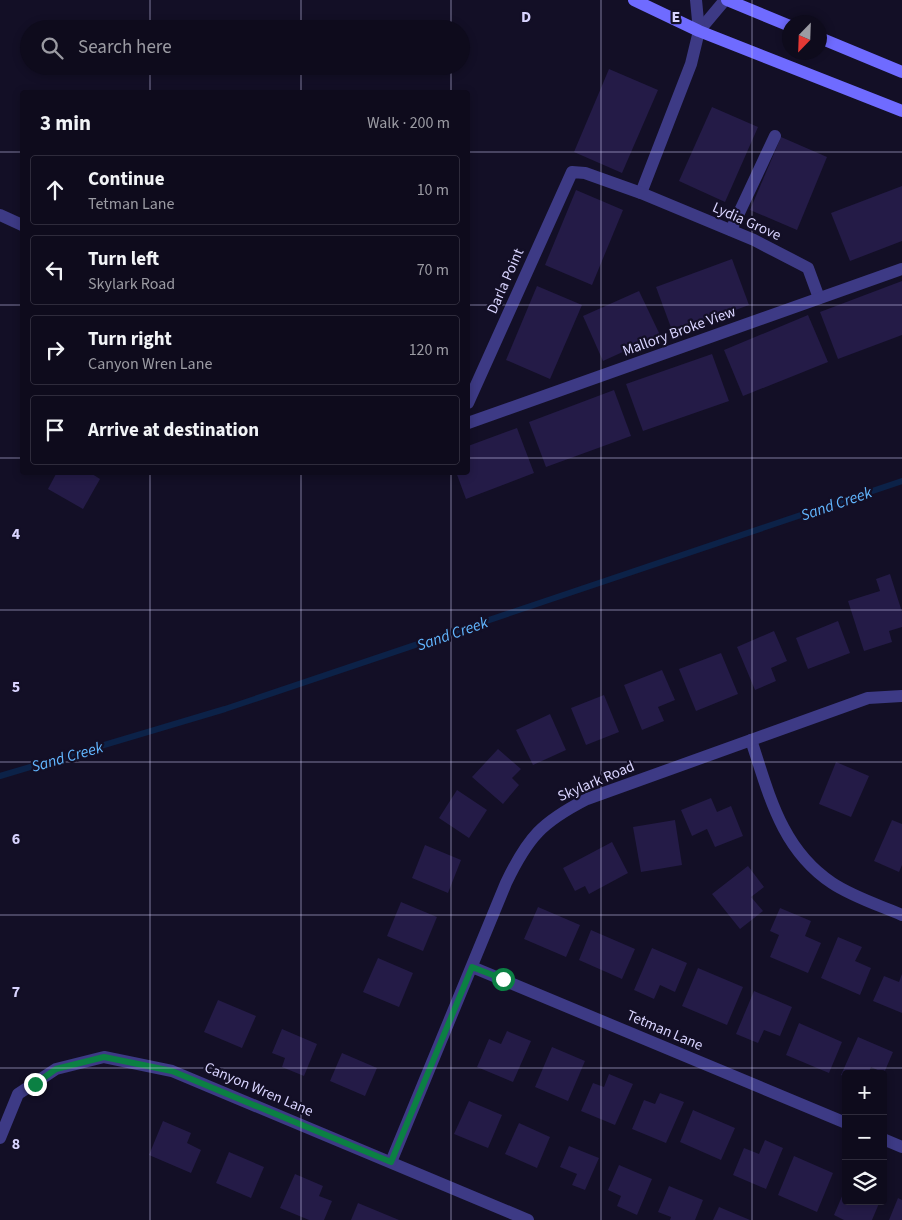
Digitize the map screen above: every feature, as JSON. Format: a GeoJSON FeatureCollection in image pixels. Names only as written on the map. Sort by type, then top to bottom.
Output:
{"type":"FeatureCollection","features":[{"type":"Feature","properties":{"kind":"main road"},"geometry":{"type":"LineString","coordinates":[[634,0],[699,31],[902,111]]}},
{"type":"Feature","properties":{"kind":"main road"},"geometry":{"type":"LineString","coordinates":[[726,0],[782,23]]}},
{"type":"Feature","properties":{"kind":"main road"},"geometry":{"type":"LineString","coordinates":[[827,41],[902,72]]}},
{"type":"Feature","properties":{"kind":"street"},"geometry":{"type":"LineString","coordinates":[[642,193],[691,64],[699,31],[696,0]]}},
{"type":"Feature","properties":{"kind":"street"},"geometry":{"type":"LineString","coordinates":[[699,31],[726,0]]}},
{"type":"Feature","properties":{"kind":"street"},"geometry":{"type":"LineString","coordinates":[[731,230],[775,136]]}},
{"type":"Feature","properties":{"kind":"street","name":"Lydia Grove"},"geometry":{"type":"LineString","coordinates":[[572,172],[585,173],[642,193],[754,240],[808,268],[819,298]]}},
{"type":"Feature","properties":{"kind":"street","name":"Darla Point"},"geometry":{"type":"LineString","coordinates":[[470,399],[572,172]]}},
{"type":"Feature","properties":{"kind":"street"},"geometry":{"type":"LineString","coordinates":[[0,215],[20,224]]}},
{"type":"Feature","properties":{"kind":"street","name":"Mallory Broke View"},"geometry":{"type":"LineString","coordinates":[[470,423],[902,269]]}},
{"type":"Feature","properties":{"kind":"street","name":"Skylark Road"},"geometry":{"type":"LineString","coordinates":[[391,1162],[506,883],[519,857],[538,830],[561,812],[587,799],[868,698],[902,696]]}},
{"type":"Feature","properties":{"kind":"street"},"geometry":{"type":"LineString","coordinates":[[751,740],[777,817],[792,844],[810,865],[832,883],[902,915]]}},
{"type":"Feature","properties":{"kind":"street","name":"Tetman Lane"},"geometry":{"type":"LineString","coordinates":[[472,967],[842,1121]]}},
{"type":"Feature","properties":{"kind":"street","name":"Canyon Wren Lane"},"geometry":{"type":"LineString","coordinates":[[0,1138],[18,1094],[56,1069],[104,1057],[172,1071],[528,1220]]}},
{"type":"Feature","properties":{"kind":"street"},"geometry":{"type":"LineString","coordinates":[[887,1141],[902,1147]]}},
{"type":"Feature","properties":{"kind":"building"},"geometry":{"type":"Polygon","coordinates":[[[609,69],[658,90],[622,173],[574,152],[609,69]]]}},
{"type":"Feature","properties":{"kind":"building"},"geometry":{"type":"Polygon","coordinates":[[[712,107],[758,127],[725,202],[679,181],[712,107]]]}},
{"type":"Feature","properties":{"kind":"building"},"geometry":{"type":"Polygon","coordinates":[[[781,137],[827,157],[797,230],[750,210],[781,137]]]}},
{"type":"Feature","properties":{"kind":"building"},"geometry":{"type":"Polygon","coordinates":[[[902,186],[902,241],[850,261],[831,213],[902,186]]]}},
{"type":"Feature","properties":{"kind":"building"},"geometry":{"type":"Polygon","coordinates":[[[576,190],[623,210],[592,285],[545,265],[576,190]]]}},
{"type":"Feature","properties":{"kind":"building"},"geometry":{"type":"Polygon","coordinates":[[[732,259],[749,305],[673,333],[656,287],[732,259]]]}},
{"type":"Feature","properties":{"kind":"building"},"geometry":{"type":"Polygon","coordinates":[[[902,281],[902,335],[838,359],[820,312],[902,281]]]}},
{"type":"Feature","properties":{"kind":"building"},"geometry":{"type":"Polygon","coordinates":[[[537,286],[582,305],[550,379],[506,360],[537,286]]]}},
{"type":"Feature","properties":{"kind":"building"},"geometry":{"type":"Polygon","coordinates":[[[639,291],[660,335],[603,361],[583,316],[639,291]]]}},
{"type":"Feature","properties":{"kind":"building"},"geometry":{"type":"Polygon","coordinates":[[[808,315],[828,362],[743,396],[724,350],[808,315]]]}},
{"type":"Feature","properties":{"kind":"building"},"geometry":{"type":"Polygon","coordinates":[[[712,354],[729,401],[643,431],[626,384],[712,354]]]}},
{"type":"Feature","properties":{"kind":"building"},"geometry":{"type":"Polygon","coordinates":[[[614,390],[631,436],[546,467],[529,422],[614,390]]]}},
{"type":"Feature","properties":{"kind":"building"},"geometry":{"type":"Polygon","coordinates":[[[517,428],[534,473],[466,499],[457,475],[470,475],[470,445],[517,428]]]}},
{"type":"Feature","properties":{"kind":"building"},"geometry":{"type":"Polygon","coordinates":[[[55,475],[94,475],[100,479],[83,509],[48,489],[55,475]]]}},
{"type":"Feature","properties":{"kind":"building"},"geometry":{"type":"Polygon","coordinates":[[[890,574],[902,612],[902,627],[889,631],[892,642],[864,651],[848,601],[880,591],[876,579],[890,574]]]}},
{"type":"Feature","properties":{"kind":"building"},"geometry":{"type":"Polygon","coordinates":[[[838,621],[850,653],[808,669],[796,638],[838,621]]]}},
{"type":"Feature","properties":{"kind":"building"},"geometry":{"type":"Polygon","coordinates":[[[774,631],[787,661],[771,668],[776,681],[755,690],[737,647],[774,631]]]}},
{"type":"Feature","properties":{"kind":"building"},"geometry":{"type":"Polygon","coordinates":[[[721,653],[738,694],[696,711],[679,669],[721,653]]]}},
{"type":"Feature","properties":{"kind":"building"},"geometry":{"type":"Polygon","coordinates":[[[662,670],[675,700],[658,707],[664,721],[642,730],[624,685],[662,670]]]}},
{"type":"Feature","properties":{"kind":"building"},"geometry":{"type":"Polygon","coordinates":[[[604,695],[619,732],[586,745],[571,708],[604,695]]]}},
{"type":"Feature","properties":{"kind":"building"},"geometry":{"type":"Polygon","coordinates":[[[550,714],[566,750],[533,765],[516,730],[550,714]]]}},
{"type":"Feature","properties":{"kind":"building"},"geometry":{"type":"Polygon","coordinates":[[[498,749],[521,769],[512,778],[519,785],[503,804],[472,777],[498,749]]]}},
{"type":"Feature","properties":{"kind":"building"},"geometry":{"type":"Polygon","coordinates":[[[836,762],[869,776],[851,817],[819,804],[836,762]]]}},
{"type":"Feature","properties":{"kind":"building"},"geometry":{"type":"Polygon","coordinates":[[[457,790],[487,810],[469,838],[439,818],[457,790]]]}},
{"type":"Feature","properties":{"kind":"building"},"geometry":{"type":"Polygon","coordinates":[[[711,798],[717,812],[731,806],[743,836],[715,847],[707,829],[692,836],[681,810],[711,798]]]}},
{"type":"Feature","properties":{"kind":"building"},"geometry":{"type":"Polygon","coordinates":[[[675,820],[682,865],[641,872],[633,827],[675,820]]]}},
{"type":"Feature","properties":{"kind":"building"},"geometry":{"type":"Polygon","coordinates":[[[892,820],[902,824],[902,865],[899,872],[874,861],[892,820]]]}},
{"type":"Feature","properties":{"kind":"building"},"geometry":{"type":"Polygon","coordinates":[[[612,842],[628,873],[589,894],[585,886],[575,891],[563,868],[612,842]]]}},
{"type":"Feature","properties":{"kind":"building"},"geometry":{"type":"Polygon","coordinates":[[[425,845],[461,860],[448,893],[412,878],[425,845]]]}},
{"type":"Feature","properties":{"kind":"building"},"geometry":{"type":"Polygon","coordinates":[[[748,866],[764,887],[751,897],[763,911],[740,929],[712,894],[748,866]]]}},
{"type":"Feature","properties":{"kind":"building"},"geometry":{"type":"Polygon","coordinates":[[[401,902],[437,917],[423,951],[387,936],[401,902]]]}},
{"type":"Feature","properties":{"kind":"building"},"geometry":{"type":"Polygon","coordinates":[[[538,907],[580,925],[566,957],[524,939],[538,907]]]}},
{"type":"Feature","properties":{"kind":"building"},"geometry":{"type":"Polygon","coordinates":[[[780,908],[811,921],[805,936],[821,943],[808,973],[770,957],[779,935],[770,931],[780,908]]]}},
{"type":"Feature","properties":{"kind":"building"},"geometry":{"type":"Polygon","coordinates":[[[591,930],[635,949],[622,979],[579,960],[591,930]]]}},
{"type":"Feature","properties":{"kind":"building"},"geometry":{"type":"Polygon","coordinates":[[[838,937],[862,947],[855,961],[871,968],[860,995],[821,978],[838,937]]]}},
{"type":"Feature","properties":{"kind":"building"},"geometry":{"type":"Polygon","coordinates":[[[652,948],[687,963],[675,992],[660,985],[654,999],[634,990],[652,948]]]}},
{"type":"Feature","properties":{"kind":"building"},"geometry":{"type":"Polygon","coordinates":[[[378,958],[413,973],[399,1007],[363,992],[378,958]]]}},
{"type":"Feature","properties":{"kind":"building"},"geometry":{"type":"Polygon","coordinates":[[[698,968],[743,987],[727,1025],[682,1006],[698,968]]]}},
{"type":"Feature","properties":{"kind":"building"},"geometry":{"type":"Polygon","coordinates":[[[902,974],[902,1013],[873,1001],[884,976],[899,982],[902,974]]]}},
{"type":"Feature","properties":{"kind":"building"},"geometry":{"type":"Polygon","coordinates":[[[754,991],[792,1007],[780,1036],[764,1030],[758,1043],[736,1034],[754,991]]]}},
{"type":"Feature","properties":{"kind":"building"},"geometry":{"type":"Polygon","coordinates":[[[218,1000],[256,1016],[242,1048],[204,1032],[218,1000]]]}},
{"type":"Feature","properties":{"kind":"building"},"geometry":{"type":"Polygon","coordinates":[[[799,1023],[842,1042],[829,1073],[786,1055],[799,1023]]]}},
{"type":"Feature","properties":{"kind":"building"},"geometry":{"type":"Polygon","coordinates":[[[282,1029],[317,1044],[304,1076],[282,1067],[285,1058],[272,1053],[282,1029]]]}},
{"type":"Feature","properties":{"kind":"building"},"geometry":{"type":"Polygon","coordinates":[[[507,1031],[531,1041],[513,1082],[477,1067],[489,1039],[501,1044],[507,1031]]]}},
{"type":"Feature","properties":{"kind":"building"},"geometry":{"type":"Polygon","coordinates":[[[858,1037],[893,1052],[885,1070],[878,1070],[871,1067],[870,1070],[843,1070],[858,1037]]]}},
{"type":"Feature","properties":{"kind":"building"},"geometry":{"type":"Polygon","coordinates":[[[552,1047],[585,1061],[568,1101],[535,1087],[552,1047]]]}},
{"type":"Feature","properties":{"kind":"building"},"geometry":{"type":"Polygon","coordinates":[[[342,1053],[377,1068],[365,1096],[330,1081],[342,1053]]]}},
{"type":"Feature","properties":{"kind":"building"},"geometry":{"type":"Polygon","coordinates":[[[609,1074],[633,1084],[615,1125],[581,1111],[593,1083],[604,1087],[609,1074]]]}},
{"type":"Feature","properties":{"kind":"building"},"geometry":{"type":"Polygon","coordinates":[[[660,1093],[684,1102],[666,1143],[632,1129],[644,1100],[655,1104],[660,1093]]]}},
{"type":"Feature","properties":{"kind":"building"},"geometry":{"type":"Polygon","coordinates":[[[469,1101],[502,1115],[488,1148],[454,1134],[469,1101]]]}},
{"type":"Feature","properties":{"kind":"building"},"geometry":{"type":"Polygon","coordinates":[[[693,1110],[735,1128],[721,1160],[680,1142],[693,1110]]]}},
{"type":"Feature","properties":{"kind":"building"},"geometry":{"type":"Polygon","coordinates":[[[163,1121],[191,1133],[187,1143],[201,1150],[191,1173],[149,1155],[163,1121]]]}},
{"type":"Feature","properties":{"kind":"building"},"geometry":{"type":"Polygon","coordinates":[[[519,1123],[550,1137],[537,1168],[505,1154],[519,1123]]]}},
{"type":"Feature","properties":{"kind":"building"},"geometry":{"type":"Polygon","coordinates":[[[765,1140],[783,1148],[766,1189],[733,1175],[744,1148],[759,1154],[765,1140]]]}},
{"type":"Feature","properties":{"kind":"building"},"geometry":{"type":"Polygon","coordinates":[[[569,1146],[599,1158],[585,1190],[572,1185],[577,1174],[560,1167],[569,1146]]]}},
{"type":"Feature","properties":{"kind":"building"},"geometry":{"type":"Polygon","coordinates":[[[229,1152],[264,1167],[251,1198],[216,1183],[229,1152]]]}},
{"type":"Feature","properties":{"kind":"building"},"geometry":{"type":"Polygon","coordinates":[[[794,1156],[833,1173],[817,1212],[778,1195],[794,1156]]]}},
{"type":"Feature","properties":{"kind":"building"},"geometry":{"type":"Polygon","coordinates":[[[619,1165],[652,1179],[637,1215],[617,1206],[621,1196],[608,1190],[619,1165]]]}},
{"type":"Feature","properties":{"kind":"building"},"geometry":{"type":"Polygon","coordinates":[[[295,1174],[323,1186],[319,1196],[332,1201],[324,1220],[309,1220],[280,1208],[295,1174]]]}},
{"type":"Feature","properties":{"kind":"building"},"geometry":{"type":"Polygon","coordinates":[[[669,1186],[703,1200],[695,1220],[670,1220],[671,1217],[658,1212],[669,1186]]]}},
{"type":"Feature","properties":{"kind":"building"},"geometry":{"type":"Polygon","coordinates":[[[842,1196],[842,1205],[878,1205],[872,1220],[844,1220],[834,1215],[842,1196]]]}},
{"type":"Feature","properties":{"kind":"building"},"geometry":{"type":"Polygon","coordinates":[[[898,1198],[902,1200],[902,1220],[889,1220],[898,1198]]]}},
{"type":"Feature","properties":{"kind":"building"},"geometry":{"type":"Polygon","coordinates":[[[358,1203],[399,1220],[351,1220],[358,1203]]]}},
{"type":"Feature","properties":{"kind":"building"},"geometry":{"type":"Polygon","coordinates":[[[719,1207],[750,1220],[713,1220],[719,1207]]]}},
{"type":"Feature","properties":{"kind":"waterway","name":"Sand Creek"},"geometry":{"type":"LineString","coordinates":[[0,776],[225,709],[902,481]]}},
{"type":"Feature","properties":{"kind":"route"},"geometry":{"type":"LineString","coordinates":[[35,1084],[56,1069],[104,1057],[172,1071],[391,1162],[472,967],[503,979]]}}]}
